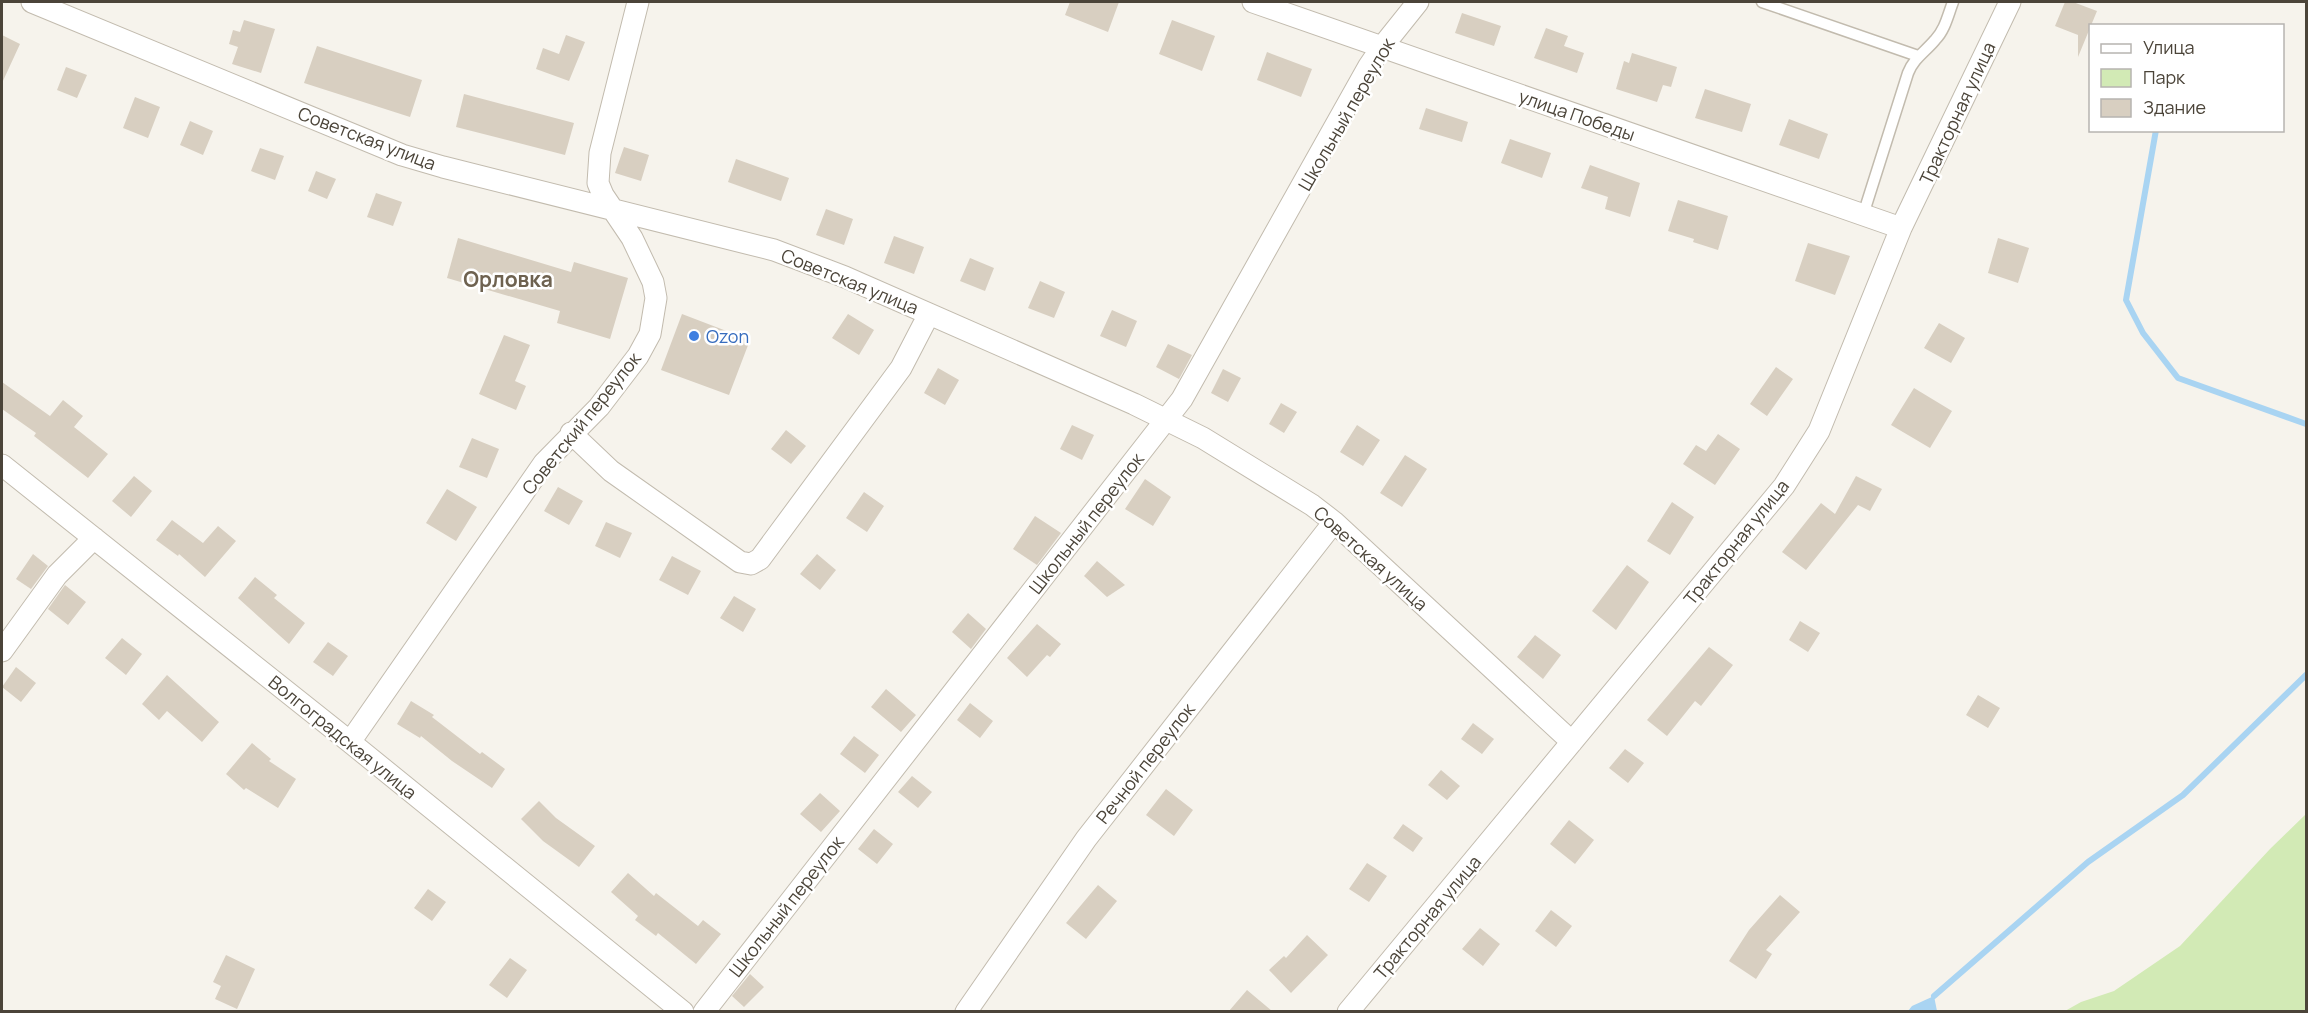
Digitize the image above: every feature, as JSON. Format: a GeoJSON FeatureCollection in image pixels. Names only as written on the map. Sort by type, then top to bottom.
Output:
{"type":"FeatureCollection","features":[{"type":"Feature","properties":{"kind":"street","name":"Советская улица"},"geometry":{"type":"LineString","coordinates":[[32,2],[402,155],[774,250],[844,277],[1134,404],[1203,438],[1302,499],[1334,522],[1572,742]]}},
{"type":"Feature","properties":{"kind":"street","name":"Советский переулок"},"geometry":{"type":"LineString","coordinates":[[350,742],[544,463],[599,407],[638,356],[650,334],[656,298],[653,282],[632,238],[598,183],[600,153],[639,2]]}},
{"type":"Feature","properties":{"kind":"street","name":"улица Победы"},"geometry":{"type":"LineString","coordinates":[[1252,2],[1901,228]]}},
{"type":"Feature","properties":{"kind":"street","name":"Школьный переулок"},"geometry":{"type":"LineString","coordinates":[[704,1011],[1195,380],[1382,47],[1418,2]]}},
{"type":"Feature","properties":{"kind":"street","name":"Тракторная улица"},"geometry":{"type":"LineString","coordinates":[[1348,1011],[1784,486],[1803,459],[1819,431],[1901,228],[2010,2]]}},
{"type":"Feature","properties":{"kind":"street"},"geometry":{"type":"LineString","coordinates":[[571,433],[611,471],[740,562],[751,564],[760,559],[901,368],[929,314]]}},
{"type":"Feature","properties":{"kind":"street","name":"Волгоградская улица"},"geometry":{"type":"LineString","coordinates":[[2,465],[683,1011]]}},
{"type":"Feature","properties":{"kind":"street","name":"Речной переулок"},"geometry":{"type":"LineString","coordinates":[[966,1011],[1086,839],[1334,522]]}},
{"type":"Feature","properties":{"kind":"street"},"geometry":{"type":"LineString","coordinates":[[2,651],[57,574],[94,538]]}},
{"type":"Feature","properties":{"kind":"lane"},"geometry":{"type":"LineString","coordinates":[[1762,2],[1918,56]]}},
{"type":"Feature","properties":{"kind":"lane"},"geometry":{"type":"LineString","coordinates":[[1863,214],[1908,73],[1918,56],[1943,30],[1953,2]]}},
{"type":"Feature","properties":{"kind":"green space"},"geometry":{"type":"Polygon","coordinates":[[[2306,814],[2306,1011],[2065,1011],[2081,1002],[2114,991],[2180,946],[2270,849],[2306,814]]]}},
{"type":"Feature","properties":{"kind":"water"},"geometry":{"type":"Polygon","coordinates":[[[1934,996],[1937,1011],[1908,1011],[1912,1006],[1934,996]]]}},
{"type":"Feature","properties":{"kind":"building"},"geometry":{"type":"Polygon","coordinates":[[[1070,2],[1119,2],[1108,32],[1065,15],[1070,2]]]}},
{"type":"Feature","properties":{"kind":"building"},"geometry":{"type":"Polygon","coordinates":[[[2065,2],[2073,2],[2097,11],[2092,24],[2089,24],[2089,30],[2078,57],[2078,35],[2055,26],[2065,2]]]}},
{"type":"Feature","properties":{"kind":"building"},"geometry":{"type":"Polygon","coordinates":[[[1462,13],[1501,26],[1494,46],[1455,33],[1462,13]]]}},
{"type":"Feature","properties":{"kind":"building"},"geometry":{"type":"Polygon","coordinates":[[[244,20],[275,29],[261,73],[232,64],[238,47],[229,44],[233,30],[240,32],[244,20]]]}},
{"type":"Feature","properties":{"kind":"building"},"geometry":{"type":"Polygon","coordinates":[[[1172,20],[1215,36],[1202,71],[1159,54],[1172,20]]]}},
{"type":"Feature","properties":{"kind":"building"},"geometry":{"type":"Polygon","coordinates":[[[1546,28],[1568,36],[1564,46],[1584,53],[1577,73],[1534,58],[1546,28]]]}},
{"type":"Feature","properties":{"kind":"building"},"geometry":{"type":"Polygon","coordinates":[[[2,35],[20,44],[2,83],[2,35]]]}},
{"type":"Feature","properties":{"kind":"building"},"geometry":{"type":"Polygon","coordinates":[[[566,35],[585,42],[569,81],[536,69],[543,48],[559,54],[566,35]]]}},
{"type":"Feature","properties":{"kind":"building"},"geometry":{"type":"Polygon","coordinates":[[[317,46],[422,80],[410,117],[304,83],[317,46]]]}},
{"type":"Feature","properties":{"kind":"building"},"geometry":{"type":"Polygon","coordinates":[[[1267,52],[1312,69],[1301,97],[1257,80],[1267,52]]]}},
{"type":"Feature","properties":{"kind":"building"},"geometry":{"type":"Polygon","coordinates":[[[1632,53],[1677,67],[1671,87],[1663,85],[1657,102],[1616,89],[1624,61],[1629,63],[1632,53]]]}},
{"type":"Feature","properties":{"kind":"building"},"geometry":{"type":"Polygon","coordinates":[[[66,67],[87,75],[77,98],[57,90],[66,67]]]}},
{"type":"Feature","properties":{"kind":"building"},"geometry":{"type":"Polygon","coordinates":[[[1705,89],[1751,104],[1742,132],[1695,118],[1705,89]]]}},
{"type":"Feature","properties":{"kind":"building"},"geometry":{"type":"Polygon","coordinates":[[[464,94],[574,123],[565,155],[456,127],[464,94]]]}},
{"type":"Feature","properties":{"kind":"building"},"geometry":{"type":"Polygon","coordinates":[[[135,97],[160,107],[148,138],[123,128],[135,97]]]}},
{"type":"Feature","properties":{"kind":"building"},"geometry":{"type":"Polygon","coordinates":[[[1426,108],[1468,122],[1462,142],[1419,129],[1426,108]]]}},
{"type":"Feature","properties":{"kind":"building"},"geometry":{"type":"Polygon","coordinates":[[[1789,119],[1828,134],[1819,159],[1779,145],[1789,119]]]}},
{"type":"Feature","properties":{"kind":"building"},"geometry":{"type":"Polygon","coordinates":[[[190,121],[213,131],[203,155],[180,145],[190,121]]]}},
{"type":"Feature","properties":{"kind":"building"},"geometry":{"type":"Polygon","coordinates":[[[1510,139],[1551,153],[1542,178],[1501,163],[1510,139]]]}},
{"type":"Feature","properties":{"kind":"building"},"geometry":{"type":"Polygon","coordinates":[[[624,147],[649,155],[641,181],[615,173],[624,147]]]}},
{"type":"Feature","properties":{"kind":"building"},"geometry":{"type":"Polygon","coordinates":[[[260,148],[284,156],[275,180],[251,171],[260,148]]]}},
{"type":"Feature","properties":{"kind":"building"},"geometry":{"type":"Polygon","coordinates":[[[736,159],[789,178],[781,201],[728,182],[736,159]]]}},
{"type":"Feature","properties":{"kind":"building"},"geometry":{"type":"Polygon","coordinates":[[[1590,165],[1640,183],[1630,217],[1605,209],[1608,197],[1581,188],[1590,165]]]}},
{"type":"Feature","properties":{"kind":"building"},"geometry":{"type":"Polygon","coordinates":[[[316,171],[336,179],[327,199],[308,191],[316,171]]]}},
{"type":"Feature","properties":{"kind":"building"},"geometry":{"type":"Polygon","coordinates":[[[376,193],[402,202],[393,226],[367,217],[376,193]]]}},
{"type":"Feature","properties":{"kind":"building"},"geometry":{"type":"Polygon","coordinates":[[[1678,200],[1728,216],[1718,250],[1668,231],[1678,200]]]}},
{"type":"Feature","properties":{"kind":"building"},"geometry":{"type":"Polygon","coordinates":[[[826,209],[853,219],[844,245],[816,235],[826,209]]]}},
{"type":"Feature","properties":{"kind":"building"},"geometry":{"type":"Polygon","coordinates":[[[894,236],[924,247],[914,274],[884,263],[894,236]]]}},
{"type":"Feature","properties":{"kind":"building"},"geometry":{"type":"Polygon","coordinates":[[[458,238],[571,272],[574,262],[628,278],[610,339],[557,323],[560,311],[447,278],[458,238]]]}},
{"type":"Feature","properties":{"kind":"building"},"geometry":{"type":"Polygon","coordinates":[[[1998,238],[2029,248],[2018,283],[1988,273],[1998,238]]]}},
{"type":"Feature","properties":{"kind":"building"},"geometry":{"type":"Polygon","coordinates":[[[1808,243],[1850,256],[1835,295],[1795,281],[1808,243]]]}},
{"type":"Feature","properties":{"kind":"building"},"geometry":{"type":"Polygon","coordinates":[[[970,258],[994,268],[985,291],[960,281],[970,258]]]}},
{"type":"Feature","properties":{"kind":"building"},"geometry":{"type":"Polygon","coordinates":[[[1040,281],[1065,292],[1054,318],[1028,308],[1040,281]]]}},
{"type":"Feature","properties":{"kind":"building"},"geometry":{"type":"Polygon","coordinates":[[[1112,310],[1137,321],[1126,347],[1100,336],[1112,310]]]}},
{"type":"Feature","properties":{"kind":"building"},"geometry":{"type":"Polygon","coordinates":[[[682,314],[750,340],[729,395],[661,370],[682,314]]]}},
{"type":"Feature","properties":{"kind":"building"},"geometry":{"type":"Polygon","coordinates":[[[848,314],[874,330],[859,355],[832,338],[848,314]]]}},
{"type":"Feature","properties":{"kind":"building"},"geometry":{"type":"Polygon","coordinates":[[[1939,323],[1965,338],[1951,363],[1924,348],[1939,323]]]}},
{"type":"Feature","properties":{"kind":"building"},"geometry":{"type":"Polygon","coordinates":[[[504,335],[530,345],[515,381],[526,386],[516,410],[479,394],[504,335]]]}},
{"type":"Feature","properties":{"kind":"building"},"geometry":{"type":"Polygon","coordinates":[[[1168,344],[1192,355],[1179,379],[1156,367],[1168,344]]]}},
{"type":"Feature","properties":{"kind":"building"},"geometry":{"type":"Polygon","coordinates":[[[1776,367],[1793,379],[1767,416],[1750,404],[1776,367]]]}},
{"type":"Feature","properties":{"kind":"building"},"geometry":{"type":"Polygon","coordinates":[[[938,368],[959,380],[945,405],[924,393],[938,368]]]}},
{"type":"Feature","properties":{"kind":"building"},"geometry":{"type":"Polygon","coordinates":[[[1223,369],[1241,378],[1228,402],[1211,393],[1223,369]]]}},
{"type":"Feature","properties":{"kind":"building"},"geometry":{"type":"Polygon","coordinates":[[[2,382],[50,416],[63,400],[83,416],[74,427],[108,454],[88,478],[34,436],[36,433],[2,409],[2,382]]]}},
{"type":"Feature","properties":{"kind":"building"},"geometry":{"type":"Polygon","coordinates":[[[1914,388],[1952,411],[1930,448],[1891,425],[1914,388]]]}},
{"type":"Feature","properties":{"kind":"building"},"geometry":{"type":"Polygon","coordinates":[[[1281,403],[1297,412],[1284,433],[1269,424],[1281,403]]]}},
{"type":"Feature","properties":{"kind":"building"},"geometry":{"type":"Polygon","coordinates":[[[1072,425],[1094,435],[1082,460],[1060,449],[1072,425]]]}},
{"type":"Feature","properties":{"kind":"building"},"geometry":{"type":"Polygon","coordinates":[[[1357,425],[1380,440],[1363,466],[1340,452],[1357,425]]]}},
{"type":"Feature","properties":{"kind":"building"},"geometry":{"type":"Polygon","coordinates":[[[786,430],[806,446],[791,464],[771,449],[786,430]]]}},
{"type":"Feature","properties":{"kind":"building"},"geometry":{"type":"Polygon","coordinates":[[[1718,434],[1740,449],[1715,485],[1683,464],[1696,445],[1706,451],[1718,434]]]}},
{"type":"Feature","properties":{"kind":"building"},"geometry":{"type":"Polygon","coordinates":[[[472,438],[499,449],[487,478],[459,467],[472,438]]]}},
{"type":"Feature","properties":{"kind":"building"},"geometry":{"type":"Polygon","coordinates":[[[1405,455],[1427,469],[1402,507],[1380,493],[1405,455]]]}},
{"type":"Feature","properties":{"kind":"building"},"geometry":{"type":"Polygon","coordinates":[[[134,476],[152,491],[131,517],[112,501],[134,476]]]}},
{"type":"Feature","properties":{"kind":"building"},"geometry":{"type":"Polygon","coordinates":[[[1856,476],[1882,489],[1870,511],[1858,505],[1806,570],[1782,552],[1821,503],[1835,514],[1856,476]]]}},
{"type":"Feature","properties":{"kind":"building"},"geometry":{"type":"Polygon","coordinates":[[[1145,479],[1171,497],[1153,526],[1125,509],[1145,479]]]}},
{"type":"Feature","properties":{"kind":"building"},"geometry":{"type":"Polygon","coordinates":[[[558,487],[583,501],[569,525],[544,511],[558,487]]]}},
{"type":"Feature","properties":{"kind":"building"},"geometry":{"type":"Polygon","coordinates":[[[447,489],[477,507],[456,541],[426,523],[447,489]]]}},
{"type":"Feature","properties":{"kind":"building"},"geometry":{"type":"Polygon","coordinates":[[[864,492],[884,506],[867,532],[846,518],[864,492]]]}},
{"type":"Feature","properties":{"kind":"building"},"geometry":{"type":"Polygon","coordinates":[[[1672,502],[1694,517],[1670,555],[1647,541],[1672,502]]]}},
{"type":"Feature","properties":{"kind":"building"},"geometry":{"type":"Polygon","coordinates":[[[1035,516],[1061,533],[1037,565],[1013,549],[1035,516]]]}},
{"type":"Feature","properties":{"kind":"building"},"geometry":{"type":"Polygon","coordinates":[[[172,520],[203,543],[218,526],[236,541],[205,577],[179,554],[178,556],[156,540],[172,520]]]}},
{"type":"Feature","properties":{"kind":"building"},"geometry":{"type":"Polygon","coordinates":[[[606,522],[632,533],[620,558],[595,546],[606,522]]]}},
{"type":"Feature","properties":{"kind":"building"},"geometry":{"type":"Polygon","coordinates":[[[33,554],[48,566],[31,589],[16,579],[33,554]]]}},
{"type":"Feature","properties":{"kind":"building"},"geometry":{"type":"Polygon","coordinates":[[[817,554],[836,570],[820,590],[800,574],[817,554]]]}},
{"type":"Feature","properties":{"kind":"building"},"geometry":{"type":"Polygon","coordinates":[[[672,556],[701,571],[688,595],[659,580],[672,556]]]}},
{"type":"Feature","properties":{"kind":"building"},"geometry":{"type":"Polygon","coordinates":[[[1097,561],[1125,585],[1107,597],[1084,576],[1097,561]]]}},
{"type":"Feature","properties":{"kind":"building"},"geometry":{"type":"Polygon","coordinates":[[[1627,565],[1649,582],[1616,630],[1592,611],[1627,565]]]}},
{"type":"Feature","properties":{"kind":"building"},"geometry":{"type":"Polygon","coordinates":[[[255,577],[277,595],[274,598],[305,623],[289,644],[238,598],[255,577]]]}},
{"type":"Feature","properties":{"kind":"building"},"geometry":{"type":"Polygon","coordinates":[[[65,585],[86,602],[68,625],[48,609],[65,585]]]}},
{"type":"Feature","properties":{"kind":"building"},"geometry":{"type":"Polygon","coordinates":[[[734,596],[756,609],[743,632],[720,618],[734,596]]]}},
{"type":"Feature","properties":{"kind":"building"},"geometry":{"type":"Polygon","coordinates":[[[968,613],[986,629],[971,649],[952,632],[968,613]]]}},
{"type":"Feature","properties":{"kind":"building"},"geometry":{"type":"Polygon","coordinates":[[[1800,621],[1820,633],[1808,652],[1789,640],[1800,621]]]}},
{"type":"Feature","properties":{"kind":"building"},"geometry":{"type":"Polygon","coordinates":[[[1037,624],[1061,644],[1050,657],[1047,655],[1027,677],[1007,658],[1037,624]]]}},
{"type":"Feature","properties":{"kind":"building"},"geometry":{"type":"Polygon","coordinates":[[[1535,635],[1561,655],[1543,679],[1517,657],[1535,635]]]}},
{"type":"Feature","properties":{"kind":"building"},"geometry":{"type":"Polygon","coordinates":[[[122,638],[142,654],[126,675],[105,658],[122,638]]]}},
{"type":"Feature","properties":{"kind":"building"},"geometry":{"type":"Polygon","coordinates":[[[328,642],[348,656],[333,676],[313,662],[328,642]]]}},
{"type":"Feature","properties":{"kind":"building"},"geometry":{"type":"Polygon","coordinates":[[[1709,647],[1733,665],[1701,706],[1695,701],[1667,736],[1647,720],[1709,647]]]}},
{"type":"Feature","properties":{"kind":"building"},"geometry":{"type":"Polygon","coordinates":[[[16,667],[36,683],[21,702],[2,687],[16,667]]]}},
{"type":"Feature","properties":{"kind":"building"},"geometry":{"type":"Polygon","coordinates":[[[167,675],[219,722],[202,742],[167,711],[159,720],[142,704],[167,675]]]}},
{"type":"Feature","properties":{"kind":"building"},"geometry":{"type":"Polygon","coordinates":[[[886,689],[916,715],[901,732],[871,707],[886,689]]]}},
{"type":"Feature","properties":{"kind":"building"},"geometry":{"type":"Polygon","coordinates":[[[1978,695],[2000,708],[1988,728],[1966,715],[1978,695]]]}},
{"type":"Feature","properties":{"kind":"building"},"geometry":{"type":"Polygon","coordinates":[[[411,701],[434,715],[432,717],[480,754],[482,752],[505,769],[492,788],[452,761],[421,736],[420,738],[397,724],[411,701]]]}},
{"type":"Feature","properties":{"kind":"building"},"geometry":{"type":"Polygon","coordinates":[[[970,703],[993,721],[980,738],[957,720],[970,703]]]}},
{"type":"Feature","properties":{"kind":"building"},"geometry":{"type":"Polygon","coordinates":[[[1473,723],[1494,739],[1482,754],[1461,739],[1473,723]]]}},
{"type":"Feature","properties":{"kind":"building"},"geometry":{"type":"Polygon","coordinates":[[[854,736],[879,755],[865,773],[840,754],[854,736]]]}},
{"type":"Feature","properties":{"kind":"building"},"geometry":{"type":"Polygon","coordinates":[[[252,743],[271,759],[269,761],[296,779],[278,808],[246,788],[244,790],[226,774],[252,743]]]}},
{"type":"Feature","properties":{"kind":"building"},"geometry":{"type":"Polygon","coordinates":[[[1625,749],[1644,763],[1628,783],[1609,768],[1625,749]]]}},
{"type":"Feature","properties":{"kind":"building"},"geometry":{"type":"Polygon","coordinates":[[[1441,770],[1460,786],[1447,800],[1428,785],[1441,770]]]}},
{"type":"Feature","properties":{"kind":"building"},"geometry":{"type":"Polygon","coordinates":[[[912,776],[932,792],[918,808],[898,792],[912,776]]]}},
{"type":"Feature","properties":{"kind":"building"},"geometry":{"type":"Polygon","coordinates":[[[1166,789],[1193,810],[1174,836],[1146,815],[1166,789]]]}},
{"type":"Feature","properties":{"kind":"building"},"geometry":{"type":"Polygon","coordinates":[[[820,793],[840,811],[821,832],[800,814],[820,793]]]}},
{"type":"Feature","properties":{"kind":"building"},"geometry":{"type":"Polygon","coordinates":[[[539,801],[556,818],[595,846],[579,867],[543,841],[521,819],[539,801]]]}},
{"type":"Feature","properties":{"kind":"building"},"geometry":{"type":"Polygon","coordinates":[[[1569,820],[1594,840],[1575,864],[1550,844],[1569,820]]]}},
{"type":"Feature","properties":{"kind":"building"},"geometry":{"type":"Polygon","coordinates":[[[1403,824],[1423,838],[1413,852],[1393,838],[1403,824]]]}},
{"type":"Feature","properties":{"kind":"building"},"geometry":{"type":"Polygon","coordinates":[[[874,829],[893,844],[877,864],[858,849],[874,829]]]}},
{"type":"Feature","properties":{"kind":"building"},"geometry":{"type":"Polygon","coordinates":[[[1367,863],[1387,876],[1369,902],[1349,889],[1367,863]]]}},
{"type":"Feature","properties":{"kind":"building"},"geometry":{"type":"Polygon","coordinates":[[[628,873],[654,896],[656,893],[698,926],[703,920],[721,934],[696,964],[658,933],[656,936],[635,920],[638,916],[611,892],[628,873]]]}},
{"type":"Feature","properties":{"kind":"building"},"geometry":{"type":"Polygon","coordinates":[[[1098,885],[1117,901],[1086,939],[1066,923],[1098,885]]]}},
{"type":"Feature","properties":{"kind":"building"},"geometry":{"type":"Polygon","coordinates":[[[428,889],[446,902],[432,921],[414,908],[428,889]]]}},
{"type":"Feature","properties":{"kind":"building"},"geometry":{"type":"Polygon","coordinates":[[[1780,895],[1800,912],[1766,950],[1772,954],[1756,979],[1729,961],[1749,930],[1780,895]]]}},
{"type":"Feature","properties":{"kind":"building"},"geometry":{"type":"Polygon","coordinates":[[[1551,910],[1572,926],[1556,947],[1535,931],[1551,910]]]}},
{"type":"Feature","properties":{"kind":"building"},"geometry":{"type":"Polygon","coordinates":[[[1480,928],[1500,944],[1483,966],[1462,949],[1480,928]]]}},
{"type":"Feature","properties":{"kind":"building"},"geometry":{"type":"Polygon","coordinates":[[[1307,935],[1328,955],[1291,993],[1269,970],[1284,956],[1286,958],[1307,935]]]}},
{"type":"Feature","properties":{"kind":"building"},"geometry":{"type":"Polygon","coordinates":[[[226,955],[255,969],[237,1009],[215,999],[221,986],[213,982],[226,955]]]}},
{"type":"Feature","properties":{"kind":"building"},"geometry":{"type":"Polygon","coordinates":[[[510,958],[527,970],[507,998],[489,985],[510,958]]]}},
{"type":"Feature","properties":{"kind":"building"},"geometry":{"type":"Polygon","coordinates":[[[750,974],[764,987],[744,1007],[732,996],[750,974]]]}},
{"type":"Feature","properties":{"kind":"building"},"geometry":{"type":"Polygon","coordinates":[[[1247,990],[1272,1011],[1229,1011],[1247,990]]]}},
{"type":"Feature","properties":{"kind":"waterway"},"geometry":{"type":"LineString","coordinates":[[2156,132],[2126,300],[2143,333],[2178,378],[2306,424]]}},
{"type":"Feature","properties":{"kind":"waterway"},"geometry":{"type":"LineString","coordinates":[[1934,996],[2088,862],[2183,795],[2306,675]]}},
{"type":"Feature","properties":{"kind":"place","name":"Ozon"},"geometry":{"type":"Point","coordinates":[694,336]}},
{"type":"Feature","properties":{"kind":"district","name":"Орловка"},"geometry":{"type":"Point","coordinates":[508,279]}}]}
